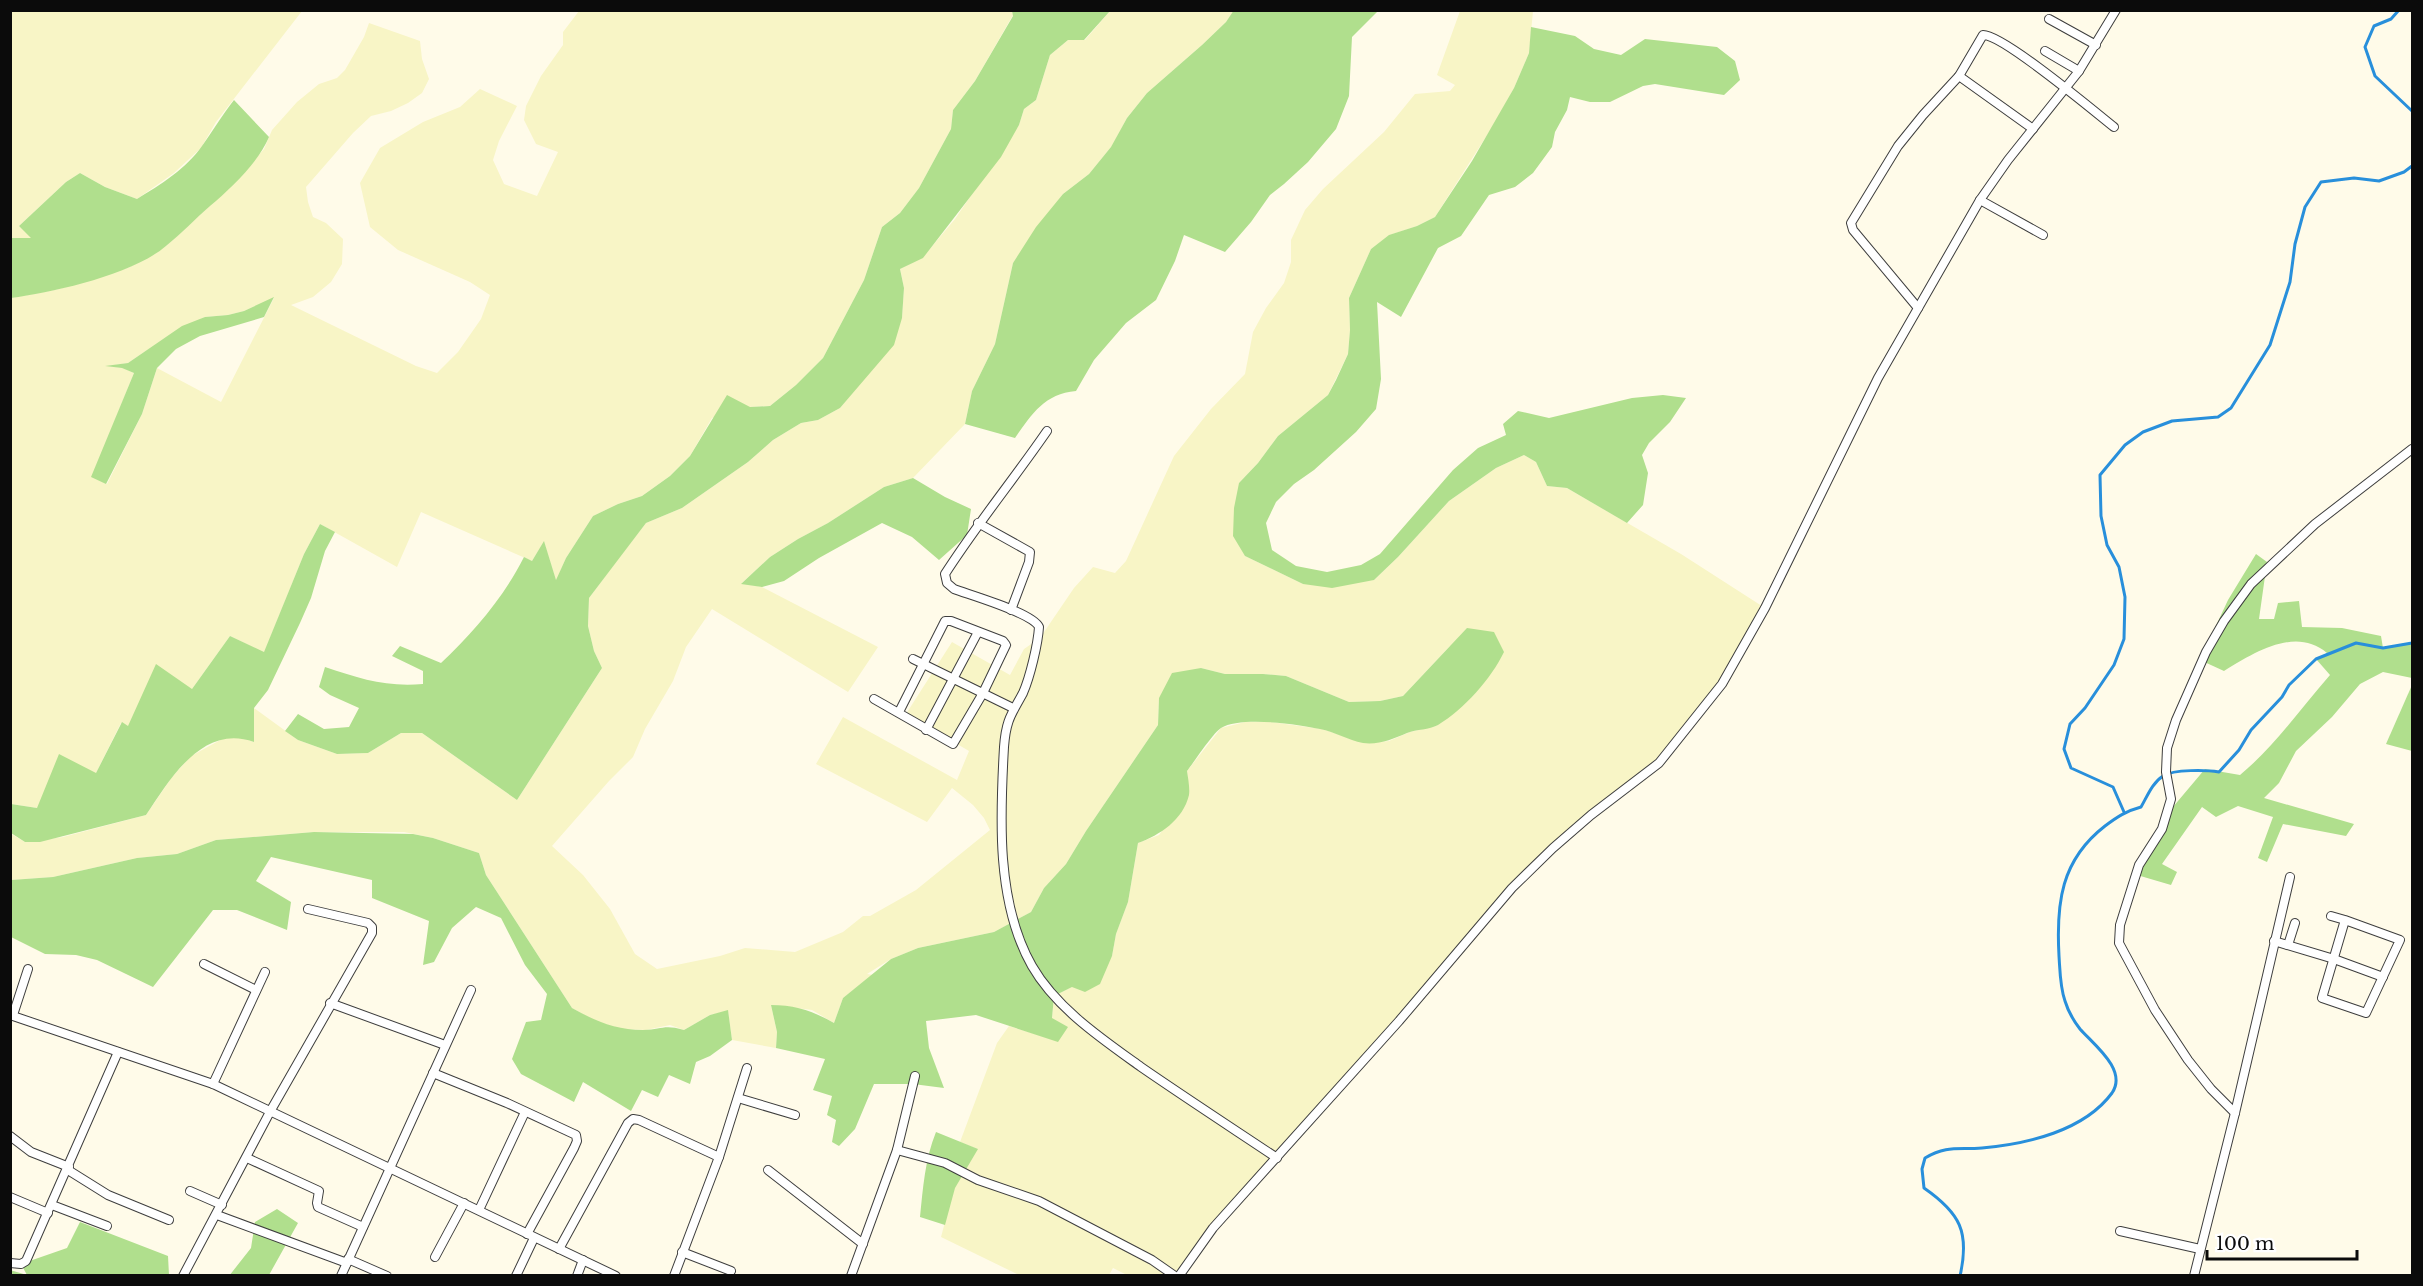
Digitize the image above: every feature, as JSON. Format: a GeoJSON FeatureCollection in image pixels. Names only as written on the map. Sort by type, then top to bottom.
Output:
{"type":"FeatureCollection","features":[{"type":"Feature","properties":{"kind":"street"},"geometry":{"type":"LineString","coordinates":[[897,1150],[945,1163],[978,1180],[1039,1201],[1177,1275],[1213,1228],[1347,1076],[1399,1021],[1422,992],[1447,967],[1512,888],[1553,848],[1659,763],[1722,684],[1765,608],[1878,378],[1980,200],[2079,71],[2116,10]]}},
{"type":"Feature","properties":{"kind":"street"},"geometry":{"type":"LineString","coordinates":[[2049,20],[2096,45]]}},
{"type":"Feature","properties":{"kind":"street"},"geometry":{"type":"LineString","coordinates":[[1918,308],[1853,230],[1851,223],[1898,146],[1923,114],[1959,76],[1983,36],[1986,35],[2003,44],[2065,87],[2114,127]]}},
{"type":"Feature","properties":{"kind":"street"},"geometry":{"type":"LineString","coordinates":[[2045,51],[2079,71]]}},
{"type":"Feature","properties":{"kind":"street"},"geometry":{"type":"LineString","coordinates":[[1959,76],[2033,129]]}},
{"type":"Feature","properties":{"kind":"street"},"geometry":{"type":"LineString","coordinates":[[1980,200],[2043,235]]}},
{"type":"Feature","properties":{"kind":"street"},"geometry":{"type":"LineString","coordinates":[[1047,430],[1009,487],[978,523],[945,574],[945,579],[954,589],[1034,620],[1039,627],[1030,674],[1013,708],[1007,725],[1004,747],[1003,867],[1010,908],[1031,964],[1046,987],[1096,1035],[1277,1158]]}},
{"type":"Feature","properties":{"kind":"street"},"geometry":{"type":"LineString","coordinates":[[2235,1113],[2211,1089],[2188,1059],[2147,996],[2120,943],[2120,925],[2139,865],[2162,829],[2171,799],[2166,772],[2167,748],[2176,720],[2206,652],[2250,584],[2315,524],[2412,449]]}},
{"type":"Feature","properties":{"kind":"street"},"geometry":{"type":"LineString","coordinates":[[978,523],[1030,552],[1029,562],[1011,610]]}},
{"type":"Feature","properties":{"kind":"street"},"geometry":{"type":"LineString","coordinates":[[874,699],[953,744],[983,693],[1006,645],[1003,641],[951,621],[945,621],[900,712]]}},
{"type":"Feature","properties":{"kind":"street"},"geometry":{"type":"LineString","coordinates":[[926,730],[978,632]]}},
{"type":"Feature","properties":{"kind":"street"},"geometry":{"type":"LineString","coordinates":[[913,659],[1013,708]]}},
{"type":"Feature","properties":{"kind":"street"},"geometry":{"type":"LineString","coordinates":[[2194,1275],[2235,1113],[2290,877]]}},
{"type":"Feature","properties":{"kind":"street"},"geometry":{"type":"LineString","coordinates":[[183,1275],[330,1003],[366,946],[372,927],[368,923],[346,916],[308,909]]}},
{"type":"Feature","properties":{"kind":"street"},"geometry":{"type":"LineString","coordinates":[[2331,916],[2345,920],[2400,940],[2366,1013],[2322,998],[2345,920]]}},
{"type":"Feature","properties":{"kind":"street"},"geometry":{"type":"LineString","coordinates":[[2288,945],[2295,923]]}},
{"type":"Feature","properties":{"kind":"street"},"geometry":{"type":"LineString","coordinates":[[2274,941],[2383,977]]}},
{"type":"Feature","properties":{"kind":"street"},"geometry":{"type":"LineString","coordinates":[[204,964],[256,990]]}},
{"type":"Feature","properties":{"kind":"street"},"geometry":{"type":"LineString","coordinates":[[28,969],[12,1015],[213,1084],[616,1275]]}},
{"type":"Feature","properties":{"kind":"street"},"geometry":{"type":"LineString","coordinates":[[213,1084],[265,972]]}},
{"type":"Feature","properties":{"kind":"street"},"geometry":{"type":"LineString","coordinates":[[341,1275],[471,990]]}},
{"type":"Feature","properties":{"kind":"street"},"geometry":{"type":"LineString","coordinates":[[330,1003],[445,1045]]}},
{"type":"Feature","properties":{"kind":"street"},"geometry":{"type":"LineString","coordinates":[[10,1263],[21,1264],[26,1260],[118,1052]]}},
{"type":"Feature","properties":{"kind":"street"},"geometry":{"type":"LineString","coordinates":[[674,1275],[718,1157],[747,1068]]}},
{"type":"Feature","properties":{"kind":"street"},"geometry":{"type":"LineString","coordinates":[[433,1073],[507,1103],[576,1135],[577,1141],[530,1236],[516,1275]]}},
{"type":"Feature","properties":{"kind":"street"},"geometry":{"type":"LineString","coordinates":[[851,1275],[897,1150],[915,1076]]}},
{"type":"Feature","properties":{"kind":"street"},"geometry":{"type":"LineString","coordinates":[[738,1098],[795,1115]]}},
{"type":"Feature","properties":{"kind":"street"},"geometry":{"type":"LineString","coordinates":[[479,1210],[525,1112]]}},
{"type":"Feature","properties":{"kind":"street"},"geometry":{"type":"LineString","coordinates":[[559,1249],[628,1123],[633,1119],[718,1157]]}},
{"type":"Feature","properties":{"kind":"street"},"geometry":{"type":"LineString","coordinates":[[10,1136],[31,1152],[68,1169],[108,1195],[169,1220]]}},
{"type":"Feature","properties":{"kind":"street"},"geometry":{"type":"LineString","coordinates":[[247,1158],[319,1191],[318,1208],[363,1227]]}},
{"type":"Feature","properties":{"kind":"street"},"geometry":{"type":"LineString","coordinates":[[768,1170],[863,1244]]}},
{"type":"Feature","properties":{"kind":"street"},"geometry":{"type":"LineString","coordinates":[[190,1191],[222,1205]]}},
{"type":"Feature","properties":{"kind":"street"},"geometry":{"type":"LineString","coordinates":[[10,1197],[107,1226]]}},
{"type":"Feature","properties":{"kind":"street"},"geometry":{"type":"LineString","coordinates":[[435,1257],[464,1203]]}},
{"type":"Feature","properties":{"kind":"street"},"geometry":{"type":"LineString","coordinates":[[217,1215],[387,1275]]}},
{"type":"Feature","properties":{"kind":"street"},"geometry":{"type":"LineString","coordinates":[[2120,1231],[2200,1249]]}},
{"type":"Feature","properties":{"kind":"street"},"geometry":{"type":"LineString","coordinates":[[682,1251],[731,1271]]}},
{"type":"Feature","properties":{"kind":"street"},"geometry":{"type":"LineString","coordinates":[[577,1275],[583,1260]]}},
{"type":"Feature","properties":{"kind":"shaded area"},"geometry":{"type":"Polygon","coordinates":[[[11,11],[302,11],[216,122],[201,148],[174,173],[137,199],[105,187],[80,173],[66,182],[19,226],[32,238],[11,238],[11,11]]]}},
{"type":"Feature","properties":{"kind":"shaded area"},"geometry":{"type":"Polygon","coordinates":[[[579,11],[1012,11],[1013,15],[975,81],[953,110],[951,129],[919,188],[900,213],[882,227],[864,280],[823,358],[796,385],[770,406],[750,407],[712,418],[690,456],[670,476],[642,496],[593,516],[566,558],[556,581],[544,542],[532,561],[421,512],[397,567],[320,524],[304,554],[264,653],[230,636],[192,689],[128,727],[121,723],[96,773],[37,808],[11,804],[11,298],[59,289],[130,267],[166,246],[231,186],[264,149],[272,130],[297,102],[319,84],[337,78],[345,70],[364,37],[369,23],[420,41],[422,59],[429,79],[422,93],[408,103],[391,111],[371,116],[306,187],[313,217],[326,223],[343,239],[342,264],[331,282],[313,297],[291,305],[416,366],[437,373],[458,352],[481,319],[490,295],[470,282],[398,250],[370,227],[360,183],[380,148],[423,122],[460,107],[480,89],[517,106],[499,141],[493,160],[504,184],[537,196],[558,152],[536,144],[524,120],[526,106],[541,76],[563,45],[563,32],[579,11]],[[274,298],[244,311],[205,317],[165,338],[128,363],[109,366],[123,368],[134,373],[92,477],[107,484],[142,414],[157,368],[221,402],[274,298]]]}},
{"type":"Feature","properties":{"kind":"shaded area"},"geometry":{"type":"Polygon","coordinates":[[[1110,11],[1234,11],[1202,45],[1147,93],[1127,118],[1112,146],[1089,174],[1063,194],[1013,263],[995,344],[972,391],[965,424],[913,478],[884,487],[828,523],[798,539],[770,557],[742,583],[762,587],[878,647],[848,692],[712,609],[686,647],[673,681],[645,729],[633,757],[552,846],[583,875],[610,909],[635,954],[657,969],[720,956],[745,948],[795,952],[843,932],[863,916],[870,916],[916,890],[990,830],[973,805],[952,788],[927,822],[816,764],[843,717],[957,780],[969,751],[906,714],[952,642],[1010,675],[1024,649],[1040,638],[1074,588],[1093,567],[1115,573],[1126,561],[1174,456],[1211,409],[1245,374],[1253,332],[1266,308],[1284,283],[1291,262],[1291,240],[1305,210],[1323,189],[1384,132],[1415,94],[1450,91],[1455,85],[1437,75],[1460,11],[1533,11],[1529,53],[1496,121],[1435,217],[1390,235],[1371,249],[1349,298],[1348,354],[1328,395],[1278,436],[1258,463],[1239,483],[1245,556],[1303,584],[1374,580],[1449,501],[1496,468],[1524,455],[1536,462],[1547,486],[1567,488],[1681,554],[1765,608],[1736,659],[1659,763],[1536,864],[1239,1201],[1178,1275],[1127,1275],[1113,1268],[1109,1275],[1019,1275],[941,1237],[954,1188],[977,1149],[960,1142],[997,1043],[1009,1026],[1058,1041],[1052,1018],[1054,996],[1072,987],[1112,956],[1116,934],[1128,902],[1138,843],[1159,835],[1189,794],[1187,771],[1221,728],[1245,722],[1271,722],[1322,729],[1365,743],[1389,741],[1410,732],[1436,726],[1450,646],[1403,696],[1380,701],[1349,702],[1286,676],[1225,674],[1201,668],[1159,698],[1158,725],[1066,864],[1044,888],[1031,912],[994,932],[918,948],[891,959],[867,974],[873,975],[843,998],[834,1023],[812,1010],[771,1005],[777,1032],[776,1048],[732,1040],[728,1011],[710,1015],[684,1030],[670,1025],[646,1030],[619,1029],[593,1020],[572,1008],[486,875],[479,853],[433,838],[404,832],[314,832],[216,840],[177,854],[137,858],[53,877],[11,880],[10,833],[25,842],[63,837],[146,815],[172,777],[191,756],[224,738],[240,737],[254,742],[254,708],[298,740],[337,754],[368,753],[401,733],[422,733],[517,800],[602,668],[594,651],[588,626],[589,598],[624,551],[646,523],[682,508],[748,462],[773,440],[801,423],[818,420],[840,408],[862,381],[902,318],[904,288],[900,269],[923,257],[955,219],[1019,125],[1024,109],[1036,100],[1050,55],[1068,40],[1085,40],[1110,11]]]}},
{"type":"Feature","properties":{"kind":"green space"},"geometry":{"type":"Polygon","coordinates":[[[1234,10],[1378,11],[1352,37],[1349,96],[1336,129],[1308,162],[1270,195],[1251,222],[1225,252],[1184,235],[1175,261],[1156,300],[1126,323],[1094,360],[1076,391],[1055,396],[1047,401],[1033,413],[1015,438],[965,424],[972,391],[995,344],[1013,263],[1036,227],[1063,194],[1089,174],[1111,147],[1127,118],[1147,93],[1202,45],[1226,22],[1234,10]]]}},
{"type":"Feature","properties":{"kind":"green space"},"geometry":{"type":"Polygon","coordinates":[[[1012,11],[1110,11],[1084,40],[1068,40],[1050,55],[1036,100],[1024,109],[1019,125],[1001,157],[923,258],[900,269],[904,288],[902,318],[894,345],[840,408],[818,420],[801,423],[773,440],[748,462],[682,508],[646,523],[589,598],[588,626],[594,651],[602,668],[517,800],[422,733],[401,733],[368,753],[337,754],[298,740],[285,731],[298,714],[324,729],[349,727],[359,708],[330,695],[319,687],[325,667],[373,681],[409,685],[423,684],[423,671],[392,656],[400,646],[441,663],[487,614],[524,557],[532,561],[544,541],[556,580],[566,558],[593,516],[642,496],[670,476],[690,456],[727,395],[750,407],[770,406],[796,385],[823,358],[864,280],[882,227],[900,213],[919,188],[951,129],[953,110],[975,81],[1013,16],[1012,11]]]}},
{"type":"Feature","properties":{"kind":"green space"},"geometry":{"type":"Polygon","coordinates":[[[1531,27],[1575,36],[1594,49],[1621,55],[1645,39],[1717,47],[1735,61],[1740,80],[1724,95],[1655,84],[1643,86],[1610,102],[1590,102],[1570,97],[1567,110],[1555,132],[1552,147],[1533,173],[1515,187],[1489,195],[1461,236],[1438,248],[1401,317],[1377,302],[1381,379],[1376,409],[1356,432],[1276,502],[1266,523],[1272,550],[1296,566],[1327,572],[1361,565],[1380,554],[1453,470],[1478,448],[1506,435],[1503,424],[1518,411],[1549,418],[1632,398],[1663,395],[1686,398],[1670,422],[1649,443],[1642,455],[1648,473],[1643,505],[1627,523],[1567,488],[1547,486],[1536,462],[1524,455],[1496,468],[1449,501],[1374,580],[1332,588],[1303,584],[1245,556],[1233,536],[1234,508],[1239,483],[1258,463],[1278,436],[1328,395],[1348,354],[1349,298],[1371,249],[1389,235],[1417,226],[1435,217],[1472,161],[1514,88],[1529,53],[1531,27]]]}},
{"type":"Feature","properties":{"kind":"green space"},"geometry":{"type":"Polygon","coordinates":[[[234,100],[269,137],[258,156],[243,174],[177,237],[151,256],[113,274],[70,287],[11,298],[11,238],[31,238],[19,226],[66,182],[80,173],[105,187],[137,199],[164,182],[189,162],[234,100]]]}},
{"type":"Feature","properties":{"kind":"green space"},"geometry":{"type":"Polygon","coordinates":[[[274,297],[264,317],[200,336],[176,349],[157,368],[142,414],[106,484],[91,477],[134,373],[122,368],[105,366],[128,363],[182,326],[205,317],[244,311],[274,297]]]}},
{"type":"Feature","properties":{"kind":"green space"},"geometry":{"type":"Polygon","coordinates":[[[913,478],[971,509],[967,535],[939,560],[912,537],[882,523],[819,558],[784,581],[762,587],[741,584],[770,557],[798,539],[828,523],[884,487],[913,478]]]}},
{"type":"Feature","properties":{"kind":"green space"},"geometry":{"type":"Polygon","coordinates":[[[320,524],[335,532],[325,551],[311,598],[300,623],[268,690],[254,708],[254,742],[236,738],[219,740],[204,747],[177,771],[146,815],[40,842],[25,842],[11,833],[11,804],[37,808],[59,754],[96,773],[122,722],[128,726],[156,664],[192,689],[230,636],[264,652],[304,554],[320,524]]]}},
{"type":"Feature","properties":{"kind":"green space"},"geometry":{"type":"Polygon","coordinates":[[[2256,554],[2267,562],[2259,619],[2274,619],[2278,603],[2299,601],[2302,627],[2342,628],[2381,636],[2383,648],[2412,643],[2412,678],[2383,672],[2360,684],[2332,717],[2296,751],[2279,783],[2264,798],[2354,824],[2346,836],[2283,824],[2267,862],[2258,858],[2273,817],[2238,806],[2216,817],[2202,807],[2162,864],[2177,872],[2171,885],[2137,875],[2167,814],[2205,769],[2240,775],[2276,740],[2330,675],[2316,659],[2327,653],[2315,645],[2302,642],[2288,642],[2261,650],[2224,671],[2200,660],[2228,600],[2256,554]]]}},
{"type":"Feature","properties":{"kind":"green space"},"geometry":{"type":"Polygon","coordinates":[[[1467,628],[1494,632],[1504,652],[1492,673],[1476,693],[1457,711],[1434,727],[1375,743],[1357,742],[1320,729],[1284,723],[1241,722],[1221,728],[1187,771],[1189,795],[1182,812],[1162,831],[1138,843],[1128,902],[1116,934],[1112,956],[1100,984],[1085,992],[1072,987],[1054,996],[1052,1018],[1068,1027],[1058,1042],[976,1015],[926,1021],[929,1048],[944,1088],[913,1084],[874,1084],[855,1129],[839,1146],[832,1142],[836,1120],[827,1115],[832,1096],[813,1090],[825,1059],[776,1048],[777,1032],[771,1005],[804,1010],[834,1023],[843,998],[891,959],[918,948],[994,932],[1031,912],[1044,888],[1066,864],[1158,725],[1159,698],[1172,673],[1201,668],[1225,674],[1286,676],[1349,702],[1380,701],[1403,696],[1467,628]]]}},
{"type":"Feature","properties":{"kind":"green space"},"geometry":{"type":"Polygon","coordinates":[[[2412,685],[2412,751],[2386,744],[2412,685]]]}},
{"type":"Feature","properties":{"kind":"green space"},"geometry":{"type":"Polygon","coordinates":[[[314,832],[413,834],[479,853],[486,875],[572,1008],[606,1024],[643,1030],[667,1027],[684,1030],[710,1015],[728,1010],[732,1040],[710,1056],[696,1062],[690,1084],[669,1075],[658,1097],[642,1090],[631,1111],[583,1082],[574,1102],[521,1074],[512,1059],[526,1022],[541,1020],[547,994],[525,965],[501,918],[476,907],[452,928],[434,962],[423,965],[429,921],[372,898],[372,880],[271,857],[256,881],[291,902],[287,930],[237,910],[213,910],[153,987],[97,960],[76,955],[45,954],[11,937],[11,880],[53,877],[137,858],[177,854],[216,840],[314,832]]]}},
{"type":"Feature","properties":{"kind":"green space"},"geometry":{"type":"Polygon","coordinates":[[[936,1132],[978,1149],[955,1188],[945,1225],[920,1217],[923,1184],[936,1132]]]}},
{"type":"Feature","properties":{"kind":"green space"},"geometry":{"type":"Polygon","coordinates":[[[277,1209],[298,1223],[269,1275],[229,1276],[251,1248],[255,1222],[277,1209]]]}},
{"type":"Feature","properties":{"kind":"green space"},"geometry":{"type":"Polygon","coordinates":[[[80,1222],[168,1256],[169,1275],[11,1276],[10,1270],[27,1275],[21,1264],[67,1248],[80,1222]]]}},
{"type":"Feature","properties":{"kind":"waterway"},"geometry":{"type":"LineString","coordinates":[[2399,10],[2391,19],[2374,26],[2365,47],[2375,76],[2412,111]]}},
{"type":"Feature","properties":{"kind":"waterway"},"geometry":{"type":"LineString","coordinates":[[2124,812],[2113,787],[2071,768],[2064,749],[2070,724],[2085,708],[2114,665],[2124,639],[2125,597],[2119,567],[2107,545],[2101,516],[2100,475],[2125,445],[2143,432],[2172,421],[2218,417],[2231,408],[2270,345],[2290,282],[2295,244],[2305,207],[2321,182],[2354,178],[2379,181],[2404,172],[2412,166]]}},
{"type":"Feature","properties":{"kind":"waterway"},"geometry":{"type":"LineString","coordinates":[[1960,1276],[1964,1247],[1962,1235],[1954,1215],[1924,1188],[1922,1169],[1925,1158],[1940,1151],[1999,1146],[2036,1139],[2053,1133],[2086,1117],[2112,1093],[2116,1084],[2116,1075],[2107,1058],[2080,1029],[2071,1015],[2061,985],[2058,937],[2061,901],[2064,884],[2079,853],[2105,826],[2131,810],[2141,807],[2153,786],[2163,776],[2182,771],[2219,772],[2239,750],[2251,730],[2282,697],[2289,685],[2316,659],[2356,643],[2383,648],[2412,643]]}}]}
